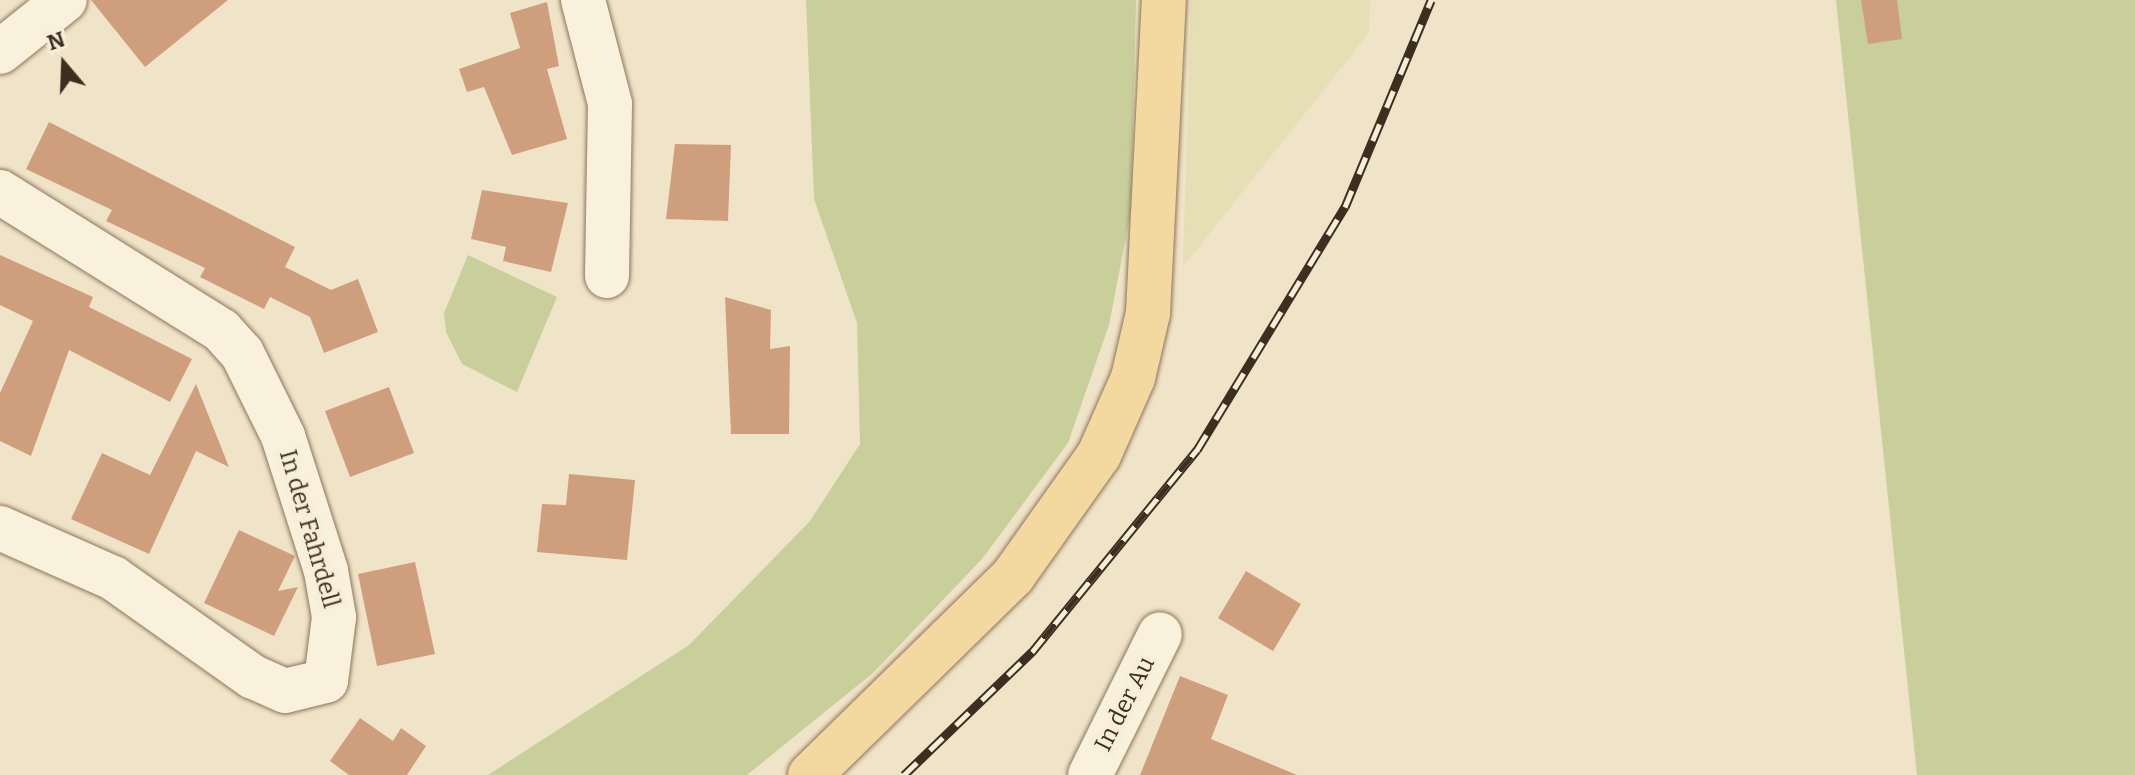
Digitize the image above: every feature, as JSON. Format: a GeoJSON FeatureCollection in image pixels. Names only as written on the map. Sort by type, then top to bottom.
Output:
{"type":"FeatureCollection","features":[{"type":"Feature","properties":{"kind":"main road"},"geometry":{"type":"LineString","coordinates":[[810,775],[1013,576],[1099,455],[1133,378],[1148,313],[1164,0]]}},
{"type":"Feature","properties":{"kind":"street"},"geometry":{"type":"LineString","coordinates":[[0,52],[65,0]]}},
{"type":"Feature","properties":{"kind":"street"},"geometry":{"type":"LineString","coordinates":[[583,0],[612,129],[607,276]]}},
{"type":"Feature","properties":{"kind":"street","name":"In der Fahrdell"},"geometry":{"type":"LineString","coordinates":[[0,192],[221,330],[242,353],[283,436],[326,571],[334,617],[326,681],[285,691],[253,677],[113,578],[0,528]]}},
{"type":"Feature","properties":{"kind":"street","name":"In der Au"},"geometry":{"type":"LineString","coordinates":[[1090,775],[1160,634]]}},
{"type":"Feature","properties":{"kind":"shaded area"},"geometry":{"type":"Polygon","coordinates":[[[1191,0],[1370,0],[1369,33],[1183,267],[1191,0]]]}},
{"type":"Feature","properties":{"kind":"green space"},"geometry":{"type":"Polygon","coordinates":[[[806,0],[1136,0],[1131,211],[1109,325],[1068,443],[982,559],[873,673],[747,775],[488,775],[689,645],[810,521],[860,444],[857,323],[814,199],[806,0]]]}},
{"type":"Feature","properties":{"kind":"green space"},"geometry":{"type":"Polygon","coordinates":[[[1836,0],[2135,0],[2135,775],[1917,775],[1836,0]]]}},
{"type":"Feature","properties":{"kind":"green space"},"geometry":{"type":"Polygon","coordinates":[[[468,255],[557,297],[517,392],[462,364],[446,332],[444,313],[468,255]]]}},
{"type":"Feature","properties":{"kind":"building"},"geometry":{"type":"Polygon","coordinates":[[[91,0],[228,0],[145,67],[91,0]]]}},
{"type":"Feature","properties":{"kind":"building"},"geometry":{"type":"Polygon","coordinates":[[[1861,0],[1897,0],[1902,39],[1868,44],[1861,0]]]}},
{"type":"Feature","properties":{"kind":"building"},"geometry":{"type":"Polygon","coordinates":[[[547,2],[559,66],[547,69],[567,139],[512,155],[484,87],[467,92],[459,69],[520,48],[510,13],[547,2]]]}},
{"type":"Feature","properties":{"kind":"building"},"geometry":{"type":"Polygon","coordinates":[[[49,122],[295,247],[285,267],[331,290],[358,279],[378,332],[324,353],[310,317],[270,297],[264,309],[200,277],[205,268],[106,221],[112,210],[26,169],[49,122]]]}},
{"type":"Feature","properties":{"kind":"building"},"geometry":{"type":"Polygon","coordinates":[[[675,144],[731,145],[728,221],[666,219],[675,144]]]}},
{"type":"Feature","properties":{"kind":"building"},"geometry":{"type":"Polygon","coordinates":[[[482,190],[568,203],[551,272],[503,261],[506,247],[471,239],[482,190]]]}},
{"type":"Feature","properties":{"kind":"building"},"geometry":{"type":"Polygon","coordinates":[[[0,255],[93,297],[89,307],[192,359],[170,402],[69,350],[31,456],[0,441],[0,393],[33,321],[0,305],[0,255]]]}},
{"type":"Feature","properties":{"kind":"building"},"geometry":{"type":"Polygon","coordinates":[[[725,297],[771,310],[770,349],[790,346],[789,434],[731,434],[725,297]]]}},
{"type":"Feature","properties":{"kind":"building"},"geometry":{"type":"Polygon","coordinates":[[[196,384],[229,467],[196,451],[149,554],[71,519],[102,453],[150,475],[196,384]]]}},
{"type":"Feature","properties":{"kind":"building"},"geometry":{"type":"Polygon","coordinates":[[[389,387],[414,453],[350,477],[325,411],[389,387]]]}},
{"type":"Feature","properties":{"kind":"building"},"geometry":{"type":"Polygon","coordinates":[[[569,474],[635,480],[627,560],[537,552],[542,504],[566,505],[569,474]]]}},
{"type":"Feature","properties":{"kind":"building"},"geometry":{"type":"Polygon","coordinates":[[[239,530],[295,556],[278,591],[298,587],[274,636],[204,603],[239,530]]]}},
{"type":"Feature","properties":{"kind":"building"},"geometry":{"type":"Polygon","coordinates":[[[415,562],[435,654],[377,666],[358,574],[415,562]]]}},
{"type":"Feature","properties":{"kind":"building"},"geometry":{"type":"Polygon","coordinates":[[[1246,571],[1301,604],[1273,651],[1218,618],[1246,571]]]}},
{"type":"Feature","properties":{"kind":"building"},"geometry":{"type":"Polygon","coordinates":[[[1180,676],[1228,695],[1211,739],[1297,775],[1140,775],[1180,676]]]}},
{"type":"Feature","properties":{"kind":"building"},"geometry":{"type":"Polygon","coordinates":[[[360,718],[393,741],[401,728],[426,746],[407,775],[349,775],[330,761],[360,718]]]}},
{"type":"Feature","properties":{"kind":"railway"},"geometry":{"type":"LineString","coordinates":[[904,775],[1032,652],[1197,450],[1345,207],[1431,0]]}}]}
